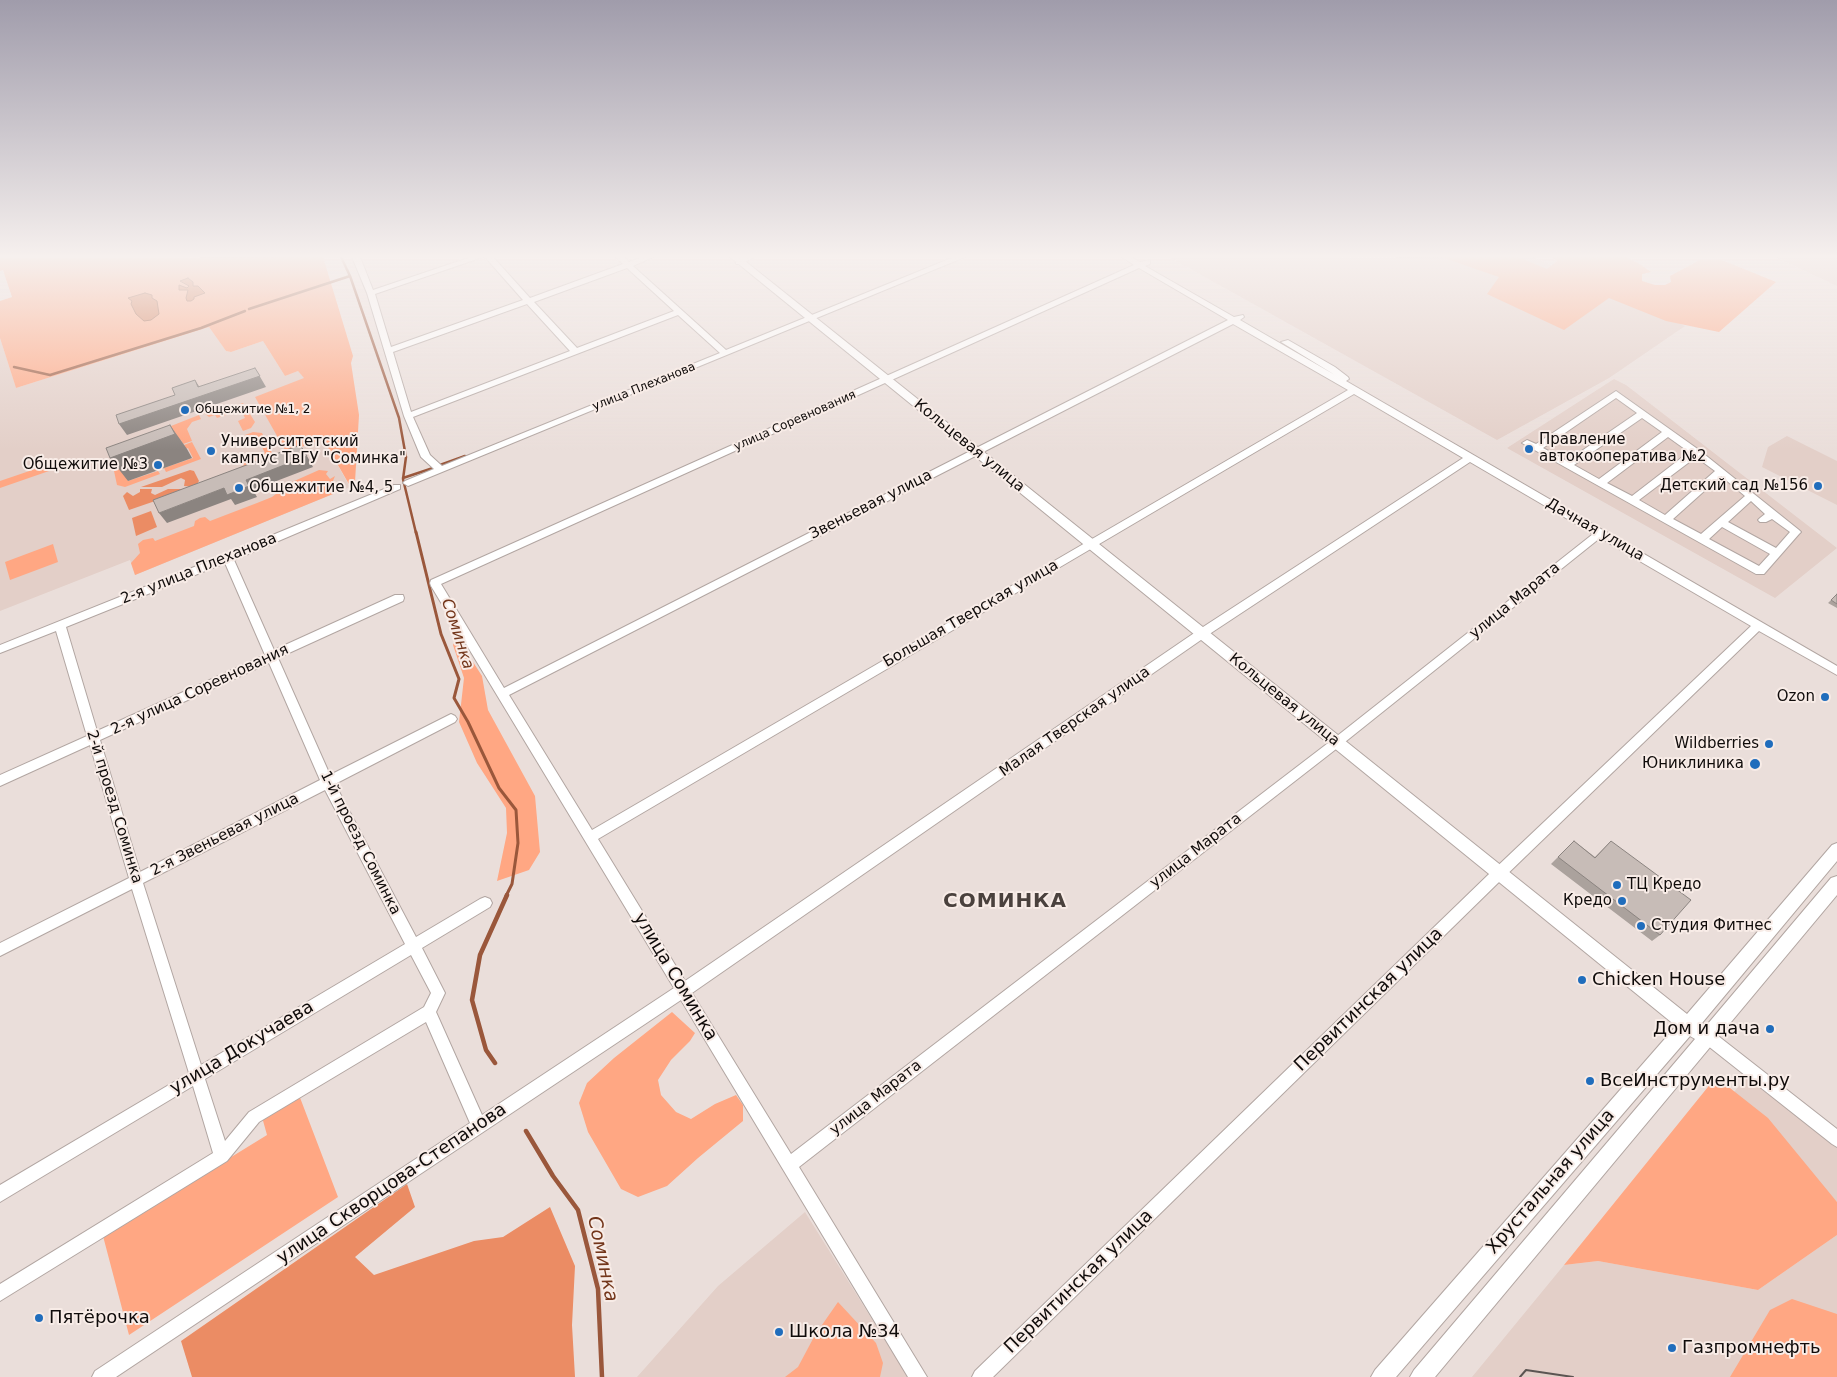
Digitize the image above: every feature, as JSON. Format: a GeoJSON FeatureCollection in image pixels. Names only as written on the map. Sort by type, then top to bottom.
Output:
{"type":"FeatureCollection","features":[{"type":"Feature","properties":{"kind":"main road","name":"Кольцевая улица"},"geometry":{"type":"LineString","coordinates":[[814,321],[1688,1025],[1708,1037]]}},
{"type":"Feature","properties":{"kind":"main road","name":"Хрустальная улица"},"geometry":{"type":"LineString","coordinates":[[1382,1377],[1688,1025],[1837,850]]}},
{"type":"Feature","properties":{"kind":"main road","name":"Хрустальная улица"},"geometry":{"type":"LineString","coordinates":[[1421,1377],[1837,883]]}},
{"type":"Feature","properties":{"kind":"street"},"geometry":{"type":"LineString","coordinates":[[380,321],[408,416],[426,457],[441,470]]}},
{"type":"Feature","properties":{"kind":"street"},"geometry":{"type":"LineString","coordinates":[[389,351],[472,321]]}},
{"type":"Feature","properties":{"kind":"street"},"geometry":{"type":"LineString","coordinates":[[547,321],[576,352]]}},
{"type":"Feature","properties":{"kind":"street"},"geometry":{"type":"LineString","coordinates":[[408,416],[656,321]]}},
{"type":"Feature","properties":{"kind":"street"},"geometry":{"type":"LineString","coordinates":[[690,321],[726,354]]}},
{"type":"Feature","properties":{"kind":"street","name":"улица Плеханова"},"geometry":{"type":"LineString","coordinates":[[408,483],[806,321]]}},
{"type":"Feature","properties":{"kind":"street","name":"улица Соревнования"},"geometry":{"type":"LineString","coordinates":[[442,580],[1013,321]]}},
{"type":"Feature","properties":{"kind":"street","name":"Звеньевая улица"},"geometry":{"type":"LineString","coordinates":[[502,694],[1233,321]]}},
{"type":"Feature","properties":{"kind":"street","name":"Дачная улица"},"geometry":{"type":"LineString","coordinates":[[1241,321],[1353,391],[1837,671]]}},
{"type":"Feature","properties":{"kind":"street","name":"Большая Тверская улица"},"geometry":{"type":"LineString","coordinates":[[590,837],[1353,391]]}},
{"type":"Feature","properties":{"kind":"street"},"geometry":{"type":"LineString","coordinates":[[1527,443],[1760,571],[1796,532],[1721,471],[1616,394],[1537,448]]}},
{"type":"Feature","properties":{"kind":"street"},"geometry":{"type":"LineString","coordinates":[[1567,465],[1643,413]]}},
{"type":"Feature","properties":{"kind":"street"},"geometry":{"type":"LineString","coordinates":[[1600,483],[1669,432]]}},
{"type":"Feature","properties":{"kind":"street"},"geometry":{"type":"LineString","coordinates":[[1632,501],[1696,452]]}},
{"type":"Feature","properties":{"kind":"street","name":"Малая Тверская улица"},"geometry":{"type":"LineString","coordinates":[[683,990],[1202,634],[1470,458]]}},
{"type":"Feature","properties":{"kind":"street"},"geometry":{"type":"LineString","coordinates":[[1666,519],[1721,471]]}},
{"type":"Feature","properties":{"kind":"street","name":"2-я улица Плеханова"},"geometry":{"type":"LineString","coordinates":[[0,649],[228,558],[397,487]]}},
{"type":"Feature","properties":{"kind":"street"},"geometry":{"type":"LineString","coordinates":[[1702,539],[1751,496]]}},
{"type":"Feature","properties":{"kind":"street"},"geometry":{"type":"LineString","coordinates":[[1763,520],[1772,514]]}},
{"type":"Feature","properties":{"kind":"street"},"geometry":{"type":"LineString","coordinates":[[1721,522],[1777,553]]}},
{"type":"Feature","properties":{"kind":"street","name":"улица Марата"},"geometry":{"type":"LineString","coordinates":[[789,1165],[1336,743],[1600,533]]}},
{"type":"Feature","properties":{"kind":"street","name":"1-й проезд Соминка"},"geometry":{"type":"LineString","coordinates":[[228,558],[327,782],[438,993],[429,1012]]}},
{"type":"Feature","properties":{"kind":"street","name":"улица Соминка"},"geometry":{"type":"LineString","coordinates":[[442,580],[435,583],[444,600],[918,1377]]}},
{"type":"Feature","properties":{"kind":"street","name":"2-я улица Соревнования"},"geometry":{"type":"LineString","coordinates":[[0,781],[400,598]]}},
{"type":"Feature","properties":{"kind":"street","name":"Первитинская улица"},"geometry":{"type":"LineString","coordinates":[[981,1377],[1759,625]]}},
{"type":"Feature","properties":{"kind":"street","name":"2-й проезд Соминка"},"geometry":{"type":"LineString","coordinates":[[60,626],[136,881],[222,1156]]}},
{"type":"Feature","properties":{"kind":"street","name":"2-я Звеньевая улица"},"geometry":{"type":"LineString","coordinates":[[0,950],[451,719]]}},
{"type":"Feature","properties":{"kind":"street","name":"улица Докучаева"},"geometry":{"type":"LineString","coordinates":[[0,1194],[485,903]]}},
{"type":"Feature","properties":{"kind":"street","name":"улица Скворцова-Степанова"},"geometry":{"type":"LineString","coordinates":[[101,1377],[683,990]]}},
{"type":"Feature","properties":{"kind":"street"},"geometry":{"type":"LineString","coordinates":[[0,1292],[222,1156],[254,1117],[429,1012],[480,1126]]}},
{"type":"Feature","properties":{"kind":"street","name":"Кольцевая улица"},"geometry":{"type":"LineString","coordinates":[[1708,1037],[1837,1139]]}},
{"type":"Feature","properties":{"kind":"shaded area"},"geometry":{"type":"Polygon","coordinates":[[[0,321],[342,321],[353,356],[351,363],[359,415],[355,482],[350,486],[323,439],[290,451],[285,450],[255,397],[304,378],[298,371],[285,376],[263,341],[231,352],[226,351],[209,327],[16,388],[0,338],[0,321]]]}},
{"type":"Feature","properties":{"kind":"shaded area"},"geometry":{"type":"Polygon","coordinates":[[[1284,321],[1675,321],[1685,326],[1609,378],[1497,440],[1284,321]]]}},
{"type":"Feature","properties":{"kind":"shaded area"},"geometry":{"type":"Polygon","coordinates":[[[1545,321],[1576,321],[1564,330],[1545,321]]]}},
{"type":"Feature","properties":{"kind":"shaded area"},"geometry":{"type":"Polygon","coordinates":[[[1667,321],[1731,321],[1719,332],[1667,321]]]}},
{"type":"Feature","properties":{"kind":"shaded area","name":"Университетский кампус ТвГУ \"Соминка\""},"geometry":{"type":"Polygon","coordinates":[[[209,327],[226,351],[231,352],[263,341],[285,376],[298,371],[305,378],[323,439],[350,487],[135,575],[130,560],[0,611],[0,338],[16,388],[209,327]]]}},
{"type":"Feature","properties":{"kind":"shaded area"},"geometry":{"type":"Polygon","coordinates":[[[1614,379],[1626,385],[1837,548],[1775,598],[1507,448],[1614,379]]]}},
{"type":"Feature","properties":{"kind":"shaded area"},"geometry":{"type":"Polygon","coordinates":[[[243,403],[255,422],[251,428],[243,431],[238,421],[245,418],[241,410],[217,418],[215,415],[209,417],[204,413],[212,410],[216,412],[243,403]]]}},
{"type":"Feature","properties":{"kind":"shaded area"},"geometry":{"type":"Polygon","coordinates":[[[199,415],[201,419],[192,422],[187,429],[192,441],[183,444],[181,440],[175,443],[169,429],[171,426],[199,415]]]}},
{"type":"Feature","properties":{"kind":"shaded area"},"geometry":{"type":"Polygon","coordinates":[[[253,432],[262,433],[273,455],[236,470],[244,465],[242,461],[265,453],[260,443],[251,446],[245,435],[253,432]]]}},
{"type":"Feature","properties":{"kind":"shaded area","name":"Детский сад №156"},"geometry":{"type":"Polygon","coordinates":[[[1787,436],[1837,461],[1837,505],[1762,467],[1768,447],[1787,436]]]}},
{"type":"Feature","properties":{"kind":"shaded area"},"geometry":{"type":"Polygon","coordinates":[[[192,442],[201,459],[166,472],[164,468],[193,458],[188,448],[162,458],[160,454],[192,442]]]}},
{"type":"Feature","properties":{"kind":"shaded area"},"geometry":{"type":"Polygon","coordinates":[[[151,457],[124,471],[128,481],[158,471],[160,474],[125,487],[117,485],[114,471],[151,457]]]}},
{"type":"Feature","properties":{"kind":"shaded area"},"geometry":{"type":"Polygon","coordinates":[[[47,465],[49,471],[0,488],[0,481],[47,465]]]}},
{"type":"Feature","properties":{"kind":"shaded area"},"geometry":{"type":"Polygon","coordinates":[[[190,470],[194,471],[199,481],[195,487],[184,486],[185,480],[181,478],[162,487],[141,487],[190,470]]]}},
{"type":"Feature","properties":{"kind":"shaded area"},"geometry":{"type":"Polygon","coordinates":[[[319,470],[328,471],[326,474],[330,479],[335,476],[330,488],[333,494],[135,575],[131,563],[140,553],[138,544],[143,540],[153,538],[155,541],[194,526],[195,521],[200,518],[205,517],[210,521],[257,503],[272,497],[292,482],[319,470]]]}},
{"type":"Feature","properties":{"kind":"shaded area"},"geometry":{"type":"Polygon","coordinates":[[[140,489],[152,489],[151,493],[155,495],[168,489],[190,489],[129,510],[123,496],[127,492],[133,496],[140,492],[140,489]]]}},
{"type":"Feature","properties":{"kind":"shaded area"},"geometry":{"type":"Polygon","coordinates":[[[151,511],[157,527],[136,536],[132,518],[151,511]]]}},
{"type":"Feature","properties":{"kind":"shaded area"},"geometry":{"type":"Polygon","coordinates":[[[53,544],[58,562],[10,580],[5,562],[53,544]]]}},
{"type":"Feature","properties":{"kind":"shaded area"},"geometry":{"type":"Polygon","coordinates":[[[457,637],[482,676],[488,710],[535,796],[540,852],[529,870],[497,881],[507,833],[506,808],[477,763],[459,722],[464,678],[453,645],[457,637]]]}},
{"type":"Feature","properties":{"kind":"shaded area"},"geometry":{"type":"Polygon","coordinates":[[[672,1012],[695,1033],[690,1041],[671,1060],[658,1080],[661,1095],[676,1112],[691,1119],[715,1104],[736,1095],[743,1105],[743,1121],[667,1186],[638,1197],[621,1189],[588,1132],[579,1103],[587,1083],[614,1058],[672,1012]]]}},
{"type":"Feature","properties":{"kind":"shaded area"},"geometry":{"type":"Polygon","coordinates":[[[1716,1077],[1768,1118],[1837,1202],[1837,1235],[1758,1290],[1598,1261],[1564,1265],[1716,1077]]]}},
{"type":"Feature","properties":{"kind":"shaded area"},"geometry":{"type":"Polygon","coordinates":[[[1746,1078],[1837,1146],[1837,1202],[1734,1092],[1746,1078]]]}},
{"type":"Feature","properties":{"kind":"shaded area"},"geometry":{"type":"Polygon","coordinates":[[[299,1095],[338,1197],[129,1335],[103,1236],[267,1135],[262,1117],[299,1095]]]}},
{"type":"Feature","properties":{"kind":"shaded area"},"geometry":{"type":"Polygon","coordinates":[[[407,1184],[415,1207],[355,1257],[374,1275],[474,1241],[503,1237],[550,1207],[575,1266],[572,1325],[575,1377],[192,1377],[181,1341],[407,1184]]]}},
{"type":"Feature","properties":{"kind":"shaded area","name":"Школа №34"},"geometry":{"type":"Polygon","coordinates":[[[805,1212],[908,1377],[637,1377],[718,1286],[805,1212]]]}},
{"type":"Feature","properties":{"kind":"shaded area"},"geometry":{"type":"Polygon","coordinates":[[[1837,1235],[1837,1377],[1472,1377],[1564,1265],[1598,1261],[1758,1290],[1837,1235]]]}},
{"type":"Feature","properties":{"kind":"shaded area"},"geometry":{"type":"Polygon","coordinates":[[[1792,1299],[1837,1314],[1837,1377],[1730,1377],[1770,1310],[1792,1299]]]}},
{"type":"Feature","properties":{"kind":"shaded area"},"geometry":{"type":"Polygon","coordinates":[[[838,1302],[876,1343],[883,1363],[880,1377],[785,1377],[798,1367],[815,1335],[838,1302]]]}},
{"type":"Feature","properties":{"kind":"building"},"geometry":{"type":"Polygon","coordinates":[[[255,368],[260,376],[119,424],[116,415],[175,395],[172,388],[195,380],[198,387],[255,368]]]}},
{"type":"Feature","properties":{"kind":"building"},"geometry":{"type":"Polygon","coordinates":[[[170,425],[175,434],[110,458],[106,448],[170,425]]]}},
{"type":"Feature","properties":{"kind":"building"},"geometry":{"type":"Polygon","coordinates":[[[300,445],[307,456],[246,480],[249,486],[227,495],[224,488],[159,513],[153,500],[300,445]]]}},
{"type":"Feature","properties":{"kind":"building"},"geometry":{"type":"Polygon","coordinates":[[[1837,594],[1837,604],[1831,600],[1837,594]]]}},
{"type":"Feature","properties":{"kind":"building","name":"ТЦ Кредо"},"geometry":{"type":"Polygon","coordinates":[[[1574,841],[1595,858],[1611,841],[1691,900],[1660,935],[1558,857],[1574,841]]]}},
{"type":"Feature","properties":{"kind":"waterway"},"geometry":{"type":"LineString","coordinates":[[14,367],[50,375],[218,321]]}},
{"type":"Feature","properties":{"kind":"waterway","name":"Соминка"},"geometry":{"type":"LineString","coordinates":[[366,321],[399,418],[406,457],[403,478]]}},
{"type":"Feature","properties":{"kind":"waterway"},"geometry":{"type":"LineString","coordinates":[[440,465],[465,456]]}},
{"type":"Feature","properties":{"kind":"waterway"},"geometry":{"type":"LineString","coordinates":[[403,478],[436,467]]}},
{"type":"Feature","properties":{"kind":"waterway","name":"Соминка"},"geometry":{"type":"LineString","coordinates":[[403,478],[416,533]]}},
{"type":"Feature","properties":{"kind":"waterway","name":"Соминка"},"geometry":{"type":"LineString","coordinates":[[416,532],[441,634],[459,679],[454,698],[468,722],[499,788],[516,810],[518,843],[512,884],[506,896]]}},
{"type":"Feature","properties":{"kind":"waterway","name":"Соминка"},"geometry":{"type":"LineString","coordinates":[[495,1063],[486,1050],[472,1000],[480,955],[507,895]]}},
{"type":"Feature","properties":{"kind":"waterway","name":"Соминка"},"geometry":{"type":"LineString","coordinates":[[526,1131],[553,1176],[578,1210],[598,1289],[602,1377]]}},
{"type":"Feature","properties":{"kind":"tram line"},"geometry":{"type":"LineString","coordinates":[[1520,1377],[1526,1370],[1573,1377]]}},
{"type":"Feature","properties":{"kind":"place","name":"Общежитие №1, 2"},"geometry":{"type":"Point","coordinates":[185,410]}},
{"type":"Feature","properties":{"kind":"place","name":"Правление автокооператива №2"},"geometry":{"type":"Point","coordinates":[1529,449]}},
{"type":"Feature","properties":{"kind":"place","name":"Университетский кампус ТвГУ \"Соминка\""},"geometry":{"type":"Point","coordinates":[211,451]}},
{"type":"Feature","properties":{"kind":"place","name":"Общежитие №3"},"geometry":{"type":"Point","coordinates":[158,465]}},
{"type":"Feature","properties":{"kind":"place","name":"Детский сад №156"},"geometry":{"type":"Point","coordinates":[1818,486]}},
{"type":"Feature","properties":{"kind":"place","name":"Общежитие №4, 5"},"geometry":{"type":"Point","coordinates":[239,488]}},
{"type":"Feature","properties":{"kind":"place","name":"Ozon"},"geometry":{"type":"Point","coordinates":[1825,697]}},
{"type":"Feature","properties":{"kind":"place","name":"Wildberries"},"geometry":{"type":"Point","coordinates":[1769,744]}},
{"type":"Feature","properties":{"kind":"place","name":"Юниклиника"},"geometry":{"type":"Point","coordinates":[1755,764]}},
{"type":"Feature","properties":{"kind":"place","name":"ТЦ Кредо"},"geometry":{"type":"Point","coordinates":[1617,885]}},
{"type":"Feature","properties":{"kind":"place","name":"Кредо"},"geometry":{"type":"Point","coordinates":[1622,901]}},
{"type":"Feature","properties":{"kind":"place","name":"Студия Фитнес"},"geometry":{"type":"Point","coordinates":[1641,926]}},
{"type":"Feature","properties":{"kind":"place","name":"Chicken House"},"geometry":{"type":"Point","coordinates":[1582,980]}},
{"type":"Feature","properties":{"kind":"place","name":"Дом и дача"},"geometry":{"type":"Point","coordinates":[1770,1029]}},
{"type":"Feature","properties":{"kind":"place","name":"ВсеИнструменты.ру"},"geometry":{"type":"Point","coordinates":[1590,1081]}},
{"type":"Feature","properties":{"kind":"place","name":"Пятёрочка"},"geometry":{"type":"Point","coordinates":[39,1318]}},
{"type":"Feature","properties":{"kind":"place","name":"Школа №34"},"geometry":{"type":"Point","coordinates":[779,1332]}},
{"type":"Feature","properties":{"kind":"place","name":"Газпромнефть"},"geometry":{"type":"Point","coordinates":[1672,1348]}},
{"type":"Feature","properties":{"kind":"district","name":"СОМИНКА"},"geometry":{"type":"Point","coordinates":[1005,902]}}]}
